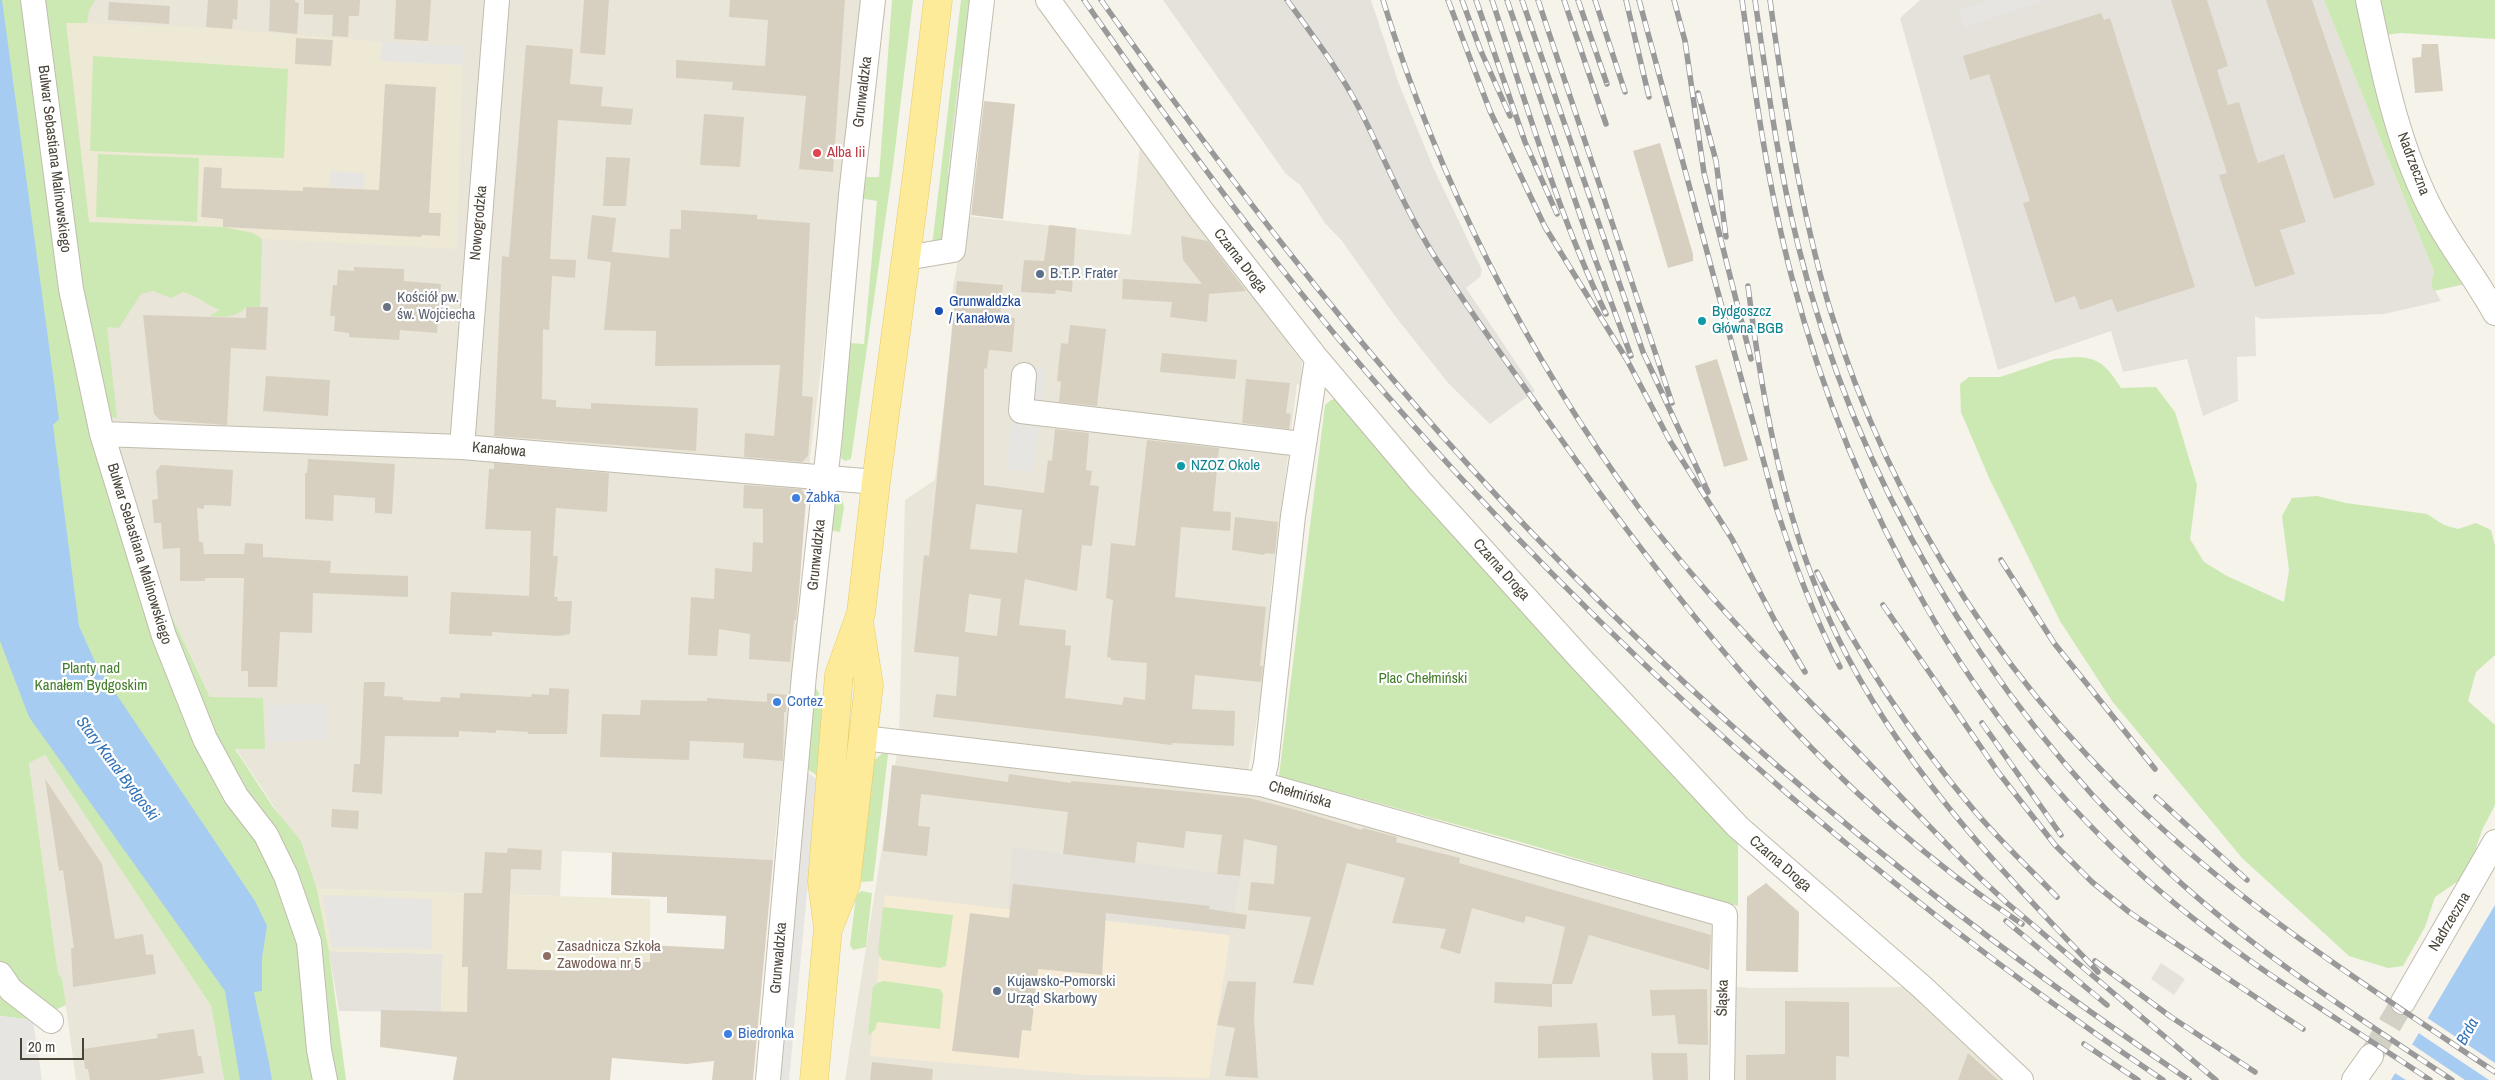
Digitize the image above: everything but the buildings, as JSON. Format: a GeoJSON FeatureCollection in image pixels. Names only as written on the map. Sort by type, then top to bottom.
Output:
{"type":"FeatureCollection","features":[{"type":"Feature","properties":{"kind":"main road"},"geometry":{"type":"LineString","coordinates":[[814,1080],[828,928],[822,882],[839,675],[859,621],[938,0]]}},
{"type":"Feature","properties":{"kind":"main road"},"geometry":{"type":"LineString","coordinates":[[828,928],[846,884],[869,685],[859,621]]}},
{"type":"Feature","properties":{"kind":"street","name":"Bulwar Sebastiana Malinowskiego"},"geometry":{"type":"LineString","coordinates":[[33,0],[71,289],[164,636],[205,739],[236,796],[266,835],[286,876],[309,942],[319,1050],[325,1080]]}},
{"type":"Feature","properties":{"kind":"street","name":"Nowogrodzka"},"geometry":{"type":"LineString","coordinates":[[462,446],[497,0]]}},
{"type":"Feature","properties":{"kind":"street","name":"Grunwaldzka"},"geometry":{"type":"LineString","coordinates":[[768,1080],[804,675],[826,477],[851,195],[873,0]]}},
{"type":"Feature","properties":{"kind":"street"},"geometry":{"type":"LineString","coordinates":[[906,258],[953,250],[982,0]]}},
{"type":"Feature","properties":{"kind":"street","name":"Czarna Droga"},"geometry":{"type":"LineString","coordinates":[[1048,0],[1201,210],[1317,359],[1428,490],[1580,658],[1733,822],[1922,987],[2021,1080]]}},
{"type":"Feature","properties":{"kind":"street","name":"Nadrzeczna"},"geometry":{"type":"LineString","coordinates":[[2368,0],[2382,70],[2405,147],[2434,216],[2495,313]]}},
{"type":"Feature","properties":{"kind":"street"},"geometry":{"type":"LineString","coordinates":[[1261,784],[1266,764],[1302,444],[1317,359]]}},
{"type":"Feature","properties":{"kind":"street"},"geometry":{"type":"LineString","coordinates":[[1024,375],[1021,411],[1302,444]]}},
{"type":"Feature","properties":{"kind":"street","name":"Kanałowa"},"geometry":{"type":"LineString","coordinates":[[111,435],[462,446],[876,482]]}},
{"type":"Feature","properties":{"kind":"street","name":"Chełmińska"},"geometry":{"type":"LineString","coordinates":[[863,738],[1261,784],[1725,915]]}},
{"type":"Feature","properties":{"kind":"street","name":"Nadrzeczna"},"geometry":{"type":"LineString","coordinates":[[2403,1002],[2495,842]]}},
{"type":"Feature","properties":{"kind":"street","name":"Śląska"},"geometry":{"type":"LineString","coordinates":[[1722,1080],[1725,915]]}},
{"type":"Feature","properties":{"kind":"street"},"geometry":{"type":"LineString","coordinates":[[0,974],[11,990],[51,1021]]}},
{"type":"Feature","properties":{"kind":"street"},"geometry":{"type":"LineString","coordinates":[[2354,1080],[2371,1056]]}},
{"type":"Feature","properties":{"kind":"shaded area"},"geometry":{"type":"Polygon","coordinates":[[[51,0],[866,0],[810,458],[793,664],[773,860],[562,851],[560,896],[317,889],[301,841],[290,831],[232,743],[140,549],[104,403],[51,0]]]}},
{"type":"Feature","properties":{"kind":"shaded area"},"geometry":{"type":"Polygon","coordinates":[[[1163,0],[1371,0],[1399,84],[1433,167],[1482,270],[1480,277],[1466,288],[1535,391],[1490,424],[1449,384],[1395,316],[1342,241],[1325,223],[1300,185],[1286,174],[1163,0]]]}},
{"type":"Feature","properties":{"kind":"shaded area"},"geometry":{"type":"Polygon","coordinates":[[[1920,0],[2324,0],[2434,272],[2431,284],[2441,301],[2384,314],[2261,319],[2255,316],[2256,356],[2237,357],[2238,401],[2203,416],[2187,359],[2123,372],[2111,331],[1998,370],[1900,18],[1920,0]]]}},
{"type":"Feature","properties":{"kind":"shaded area"},"geometry":{"type":"Polygon","coordinates":[[[1990,0],[2046,0],[1965,27],[1959,10],[1990,0]]]}},
{"type":"Feature","properties":{"kind":"shaded area"},"geometry":{"type":"Polygon","coordinates":[[[66,22],[212,28],[382,42],[463,46],[457,249],[90,230],[66,22]]]}},
{"type":"Feature","properties":{"kind":"shaded area"},"geometry":{"type":"Polygon","coordinates":[[[382,42],[463,46],[463,65],[380,61],[382,42]]]}},
{"type":"Feature","properties":{"kind":"shaded area"},"geometry":{"type":"Polygon","coordinates":[[[966,62],[951,180],[948,174],[960,67],[966,62]]]}},
{"type":"Feature","properties":{"kind":"shaded area"},"geometry":{"type":"Polygon","coordinates":[[[1140,145],[1302,362],[1301,386],[1297,384],[1271,589],[1266,667],[1246,782],[1725,915],[1722,985],[1750,988],[1922,987],[2021,1080],[845,1080],[899,741],[905,500],[935,480],[951,345],[953,287],[966,216],[1131,235],[1140,145]]]}},
{"type":"Feature","properties":{"kind":"shaded area"},"geometry":{"type":"Polygon","coordinates":[[[330,171],[365,173],[364,189],[329,187],[330,171]]]}},
{"type":"Feature","properties":{"kind":"shaded area"},"geometry":{"type":"Polygon","coordinates":[[[1018,366],[1046,369],[1033,472],[1006,469],[1018,366]]]}},
{"type":"Feature","properties":{"kind":"shaded area"},"geometry":{"type":"Polygon","coordinates":[[[328,704],[329,740],[268,742],[267,705],[328,704]]]}},
{"type":"Feature","properties":{"kind":"shaded area"},"geometry":{"type":"Polygon","coordinates":[[[45,755],[211,1006],[224,1080],[76,1080],[62,978],[58,973],[29,763],[45,755]]]}},
{"type":"Feature","properties":{"kind":"shaded area"},"geometry":{"type":"Polygon","coordinates":[[[806,772],[818,780],[789,1080],[777,1080],[806,772]]]}},
{"type":"Feature","properties":{"kind":"shaded area"},"geometry":{"type":"Polygon","coordinates":[[[1012,847],[1240,876],[1230,935],[1008,909],[1012,847]]]}},
{"type":"Feature","properties":{"kind":"shaded area","name":"Zasadnicza Szkoła Zawodowa nr 5"},"geometry":{"type":"Polygon","coordinates":[[[317,889],[650,899],[650,962],[582,959],[579,1019],[441,1012],[443,954],[329,951],[317,889]]]}},
{"type":"Feature","properties":{"kind":"shaded area"},"geometry":{"type":"Polygon","coordinates":[[[322,895],[432,899],[432,949],[332,947],[322,895]]]}},
{"type":"Feature","properties":{"kind":"shaded area"},"geometry":{"type":"Polygon","coordinates":[[[885,895],[1230,935],[1209,1078],[1088,1075],[870,1056],[885,895]]]}},
{"type":"Feature","properties":{"kind":"shaded area"},"geometry":{"type":"Polygon","coordinates":[[[329,951],[443,954],[441,1012],[339,1011],[329,951]]]}},
{"type":"Feature","properties":{"kind":"shaded area"},"geometry":{"type":"Polygon","coordinates":[[[2161,963],[2185,979],[2174,995],[2151,979],[2161,963]]]}},
{"type":"Feature","properties":{"kind":"shaded area"},"geometry":{"type":"Polygon","coordinates":[[[0,1016],[33,1020],[42,1080],[0,1080],[0,1016]]]}},
{"type":"Feature","properties":{"kind":"green space","name":"Planty nad Kanałem Bydgoskim"},"geometry":{"type":"Polygon","coordinates":[[[0,0],[95,0],[89,11],[87,23],[66,23],[89,222],[223,227],[253,233],[262,239],[260,307],[246,307],[242,311],[229,316],[209,316],[220,310],[193,295],[183,292],[171,298],[153,291],[141,294],[119,328],[107,327],[117,418],[110,417],[140,549],[210,697],[263,698],[265,749],[235,749],[273,807],[301,841],[317,889],[329,951],[346,1080],[224,1080],[211,1006],[45,755],[29,763],[58,973],[62,978],[66,1005],[33,1020],[0,1016],[0,0]]]}},
{"type":"Feature","properties":{"kind":"green space"},"geometry":{"type":"Polygon","coordinates":[[[892,0],[913,0],[893,166],[851,459],[845,461],[841,458],[850,343],[864,344],[877,201],[859,198],[861,177],[879,177],[892,0]]]}},
{"type":"Feature","properties":{"kind":"green space"},"geometry":{"type":"Polygon","coordinates":[[[961,0],[973,0],[966,62],[960,67],[948,173],[951,180],[943,243],[932,246],[961,0]]]}},
{"type":"Feature","properties":{"kind":"green space"},"geometry":{"type":"Polygon","coordinates":[[[2324,0],[2495,0],[2495,39],[2401,33],[2377,36],[2406,146],[2478,281],[2434,291],[2431,284],[2434,272],[2324,0]]]}},
{"type":"Feature","properties":{"kind":"green space"},"geometry":{"type":"Polygon","coordinates":[[[93,56],[288,69],[284,158],[90,151],[93,56]]]}},
{"type":"Feature","properties":{"kind":"green space"},"geometry":{"type":"Polygon","coordinates":[[[98,154],[199,158],[197,222],[96,217],[98,154]]]}},
{"type":"Feature","properties":{"kind":"green space"},"geometry":{"type":"Polygon","coordinates":[[[2077,357],[2092,359],[2103,365],[2121,388],[2156,387],[2175,412],[2197,485],[2190,539],[2204,562],[2227,576],[2284,602],[2289,570],[2282,516],[2292,498],[2317,496],[2346,503],[2427,514],[2444,525],[2458,529],[2476,523],[2491,530],[2495,546],[2495,655],[2476,672],[2468,701],[2495,725],[2495,805],[2482,830],[2467,875],[2435,897],[2425,927],[2403,966],[2388,968],[2349,956],[2242,858],[2112,701],[2060,621],[1990,480],[1961,412],[1960,384],[1969,377],[2000,377],[2054,359],[2077,357]]]}},
{"type":"Feature","properties":{"kind":"green space","name":"Plac Chełmiński"},"geometry":{"type":"Polygon","coordinates":[[[1340,398],[1738,827],[1738,906],[1524,843],[1279,776],[1325,405],[1331,400],[1340,398]]]}},
{"type":"Feature","properties":{"kind":"green space"},"geometry":{"type":"Polygon","coordinates":[[[841,495],[844,507],[840,532],[828,530],[835,496],[841,495]]]}},
{"type":"Feature","properties":{"kind":"green space"},"geometry":{"type":"Polygon","coordinates":[[[816,689],[821,704],[822,717],[819,777],[806,768],[813,690],[816,689]]]}},
{"type":"Feature","properties":{"kind":"green space"},"geometry":{"type":"Polygon","coordinates":[[[883,753],[888,754],[873,881],[862,882],[859,879],[873,761],[883,753]]]}},
{"type":"Feature","properties":{"kind":"green space"},"geometry":{"type":"Polygon","coordinates":[[[861,891],[872,893],[866,947],[853,950],[850,945],[856,896],[861,891]]]}},
{"type":"Feature","properties":{"kind":"green space"},"geometry":{"type":"Polygon","coordinates":[[[883,907],[953,915],[946,966],[940,968],[882,960],[878,953],[883,907]]]}},
{"type":"Feature","properties":{"kind":"green space"},"geometry":{"type":"Polygon","coordinates":[[[884,981],[940,989],[943,994],[940,1029],[877,1022],[875,1030],[868,1035],[873,987],[877,983],[884,981]]]}},
{"type":"Feature","properties":{"kind":"water","name":"Stary Kanał Bydgoski"},"geometry":{"type":"Polygon","coordinates":[[[0,0],[2,0],[59,419],[53,425],[79,626],[96,664],[255,901],[267,926],[262,958],[262,991],[254,992],[272,1080],[240,1080],[225,991],[29,717],[0,641],[0,0]]]}},
{"type":"Feature","properties":{"kind":"water","name":"Brda"},"geometry":{"type":"Polygon","coordinates":[[[2495,905],[2495,1080],[2391,1080],[2495,905]]]}},
{"type":"Feature","properties":{"kind":"pier"},"geometry":{"type":"Polygon","coordinates":[[[2426,1017],[2495,1063],[2495,1080],[2489,1080],[2417,1032],[2426,1017]]]}},
{"type":"Feature","properties":{"kind":"pier"},"geometry":{"type":"Polygon","coordinates":[[[2410,1043],[2465,1080],[2406,1080],[2393,1072],[2410,1043]]]}},
{"type":"Feature","properties":{"kind":"tunnel"},"geometry":{"type":"LineString","coordinates":[[2371,1056],[2403,1002]]}},
{"type":"Feature","properties":{"kind":"railway"},"geometry":{"type":"LineString","coordinates":[[1084,0],[1257,238],[1331,330],[1458,474],[1549,571],[1644,664],[1742,754],[1843,841],[1947,924],[2054,1004],[2163,1080]]}},
{"type":"Feature","properties":{"kind":"railway"},"geometry":{"type":"LineString","coordinates":[[1101,0],[1194,129],[1340,317],[1443,437],[1576,578],[1657,657],[1741,734],[1827,808],[2004,949],[2189,1080]]}},
{"type":"Feature","properties":{"kind":"railway"},"geometry":{"type":"LineString","coordinates":[[1287,0],[1344,81],[1412,218],[1433,254],[1600,493],[1706,630],[1762,696],[1822,759],[1885,818],[1951,873],[2022,924]]}},
{"type":"Feature","properties":{"kind":"railway"},"geometry":{"type":"LineString","coordinates":[[1383,0],[1405,68],[1430,134],[1459,200],[1523,328],[1559,390],[1598,450],[1659,534],[1746,634],[1979,877],[2007,903],[2216,1080]]}},
{"type":"Feature","properties":{"kind":"railway"},"geometry":{"type":"LineString","coordinates":[[1448,0],[1490,111],[1545,227],[1627,360],[1670,441],[1732,539],[1775,621],[1805,672]]}},
{"type":"Feature","properties":{"kind":"railway"},"geometry":{"type":"LineString","coordinates":[[1462,0],[1480,49],[1510,116]]}},
{"type":"Feature","properties":{"kind":"railway"},"geometry":{"type":"LineString","coordinates":[[1476,0],[1525,142],[1557,214]]}},
{"type":"Feature","properties":{"kind":"railway"},"geometry":{"type":"LineString","coordinates":[[1492,0],[1558,199],[1606,314]]}},
{"type":"Feature","properties":{"kind":"railway"},"geometry":{"type":"LineString","coordinates":[[1507,0],[1594,256],[1631,356]]}},
{"type":"Feature","properties":{"kind":"railway"},"geometry":{"type":"LineString","coordinates":[[1522,0],[1643,352],[1708,492]]}},
{"type":"Feature","properties":{"kind":"railway"},"geometry":{"type":"LineString","coordinates":[[1538,0],[1672,403]]}},
{"type":"Feature","properties":{"kind":"railway"},"geometry":{"type":"LineString","coordinates":[[1564,0],[1606,124]]}},
{"type":"Feature","properties":{"kind":"railway"},"geometry":{"type":"LineString","coordinates":[[1578,0],[1607,84]]}},
{"type":"Feature","properties":{"kind":"railway"},"geometry":{"type":"LineString","coordinates":[[1595,0],[1625,92]]}},
{"type":"Feature","properties":{"kind":"railway"},"geometry":{"type":"LineString","coordinates":[[1626,0],[1649,97]]}},
{"type":"Feature","properties":{"kind":"railway"},"geometry":{"type":"LineString","coordinates":[[1639,0],[1776,507],[1805,588],[1821,628],[1840,667]]}},
{"type":"Feature","properties":{"kind":"railway"},"geometry":{"type":"LineString","coordinates":[[1674,0],[1685,41],[1704,173],[1751,359]]}},
{"type":"Feature","properties":{"kind":"railway"},"geometry":{"type":"LineString","coordinates":[[1742,0],[1757,105],[1783,244],[1817,362],[1847,445],[1883,526],[1925,604],[1972,679],[2024,750],[2082,817],[2145,878],[2178,906],[2248,959],[2430,1080]]}},
{"type":"Feature","properties":{"kind":"railway"},"geometry":{"type":"LineString","coordinates":[[1755,0],[1774,123],[1791,215],[1823,331],[1854,416],[1890,498],[1933,577],[1981,653],[2034,726],[2092,795],[2155,859],[2189,890],[2261,949],[2452,1080]]}},
{"type":"Feature","properties":{"kind":"railway"},"geometry":{"type":"LineString","coordinates":[[1770,0],[1801,193],[1829,306],[1855,383],[1886,457],[1923,529],[1965,598],[2011,664],[2062,727],[2117,786],[2176,841],[2252,904],[2332,962],[2495,1072]]}},
{"type":"Feature","properties":{"kind":"railway"},"geometry":{"type":"LineString","coordinates":[[1698,93],[1716,161],[1726,237]]}},
{"type":"Feature","properties":{"kind":"railway"},"geometry":{"type":"LineString","coordinates":[[1748,286],[1769,422],[1790,510],[1804,554],[1838,638],[1863,685],[1891,731],[1922,774],[1989,855],[2098,972]]}},
{"type":"Feature","properties":{"kind":"railway"},"geometry":{"type":"LineString","coordinates":[[2001,560],[2054,643],[2155,769]]}},
{"type":"Feature","properties":{"kind":"railway"},"geometry":{"type":"LineString","coordinates":[[1817,572],[1869,666],[1929,754],[1983,820],[2057,897]]}},
{"type":"Feature","properties":{"kind":"railway"},"geometry":{"type":"LineString","coordinates":[[1883,605],[1998,772],[2055,845],[2092,882],[2129,912],[2303,1029]]}},
{"type":"Feature","properties":{"kind":"railway"},"geometry":{"type":"LineString","coordinates":[[1982,723],[2061,835]]}},
{"type":"Feature","properties":{"kind":"railway"},"geometry":{"type":"LineString","coordinates":[[2156,797],[2247,880]]}},
{"type":"Feature","properties":{"kind":"railway"},"geometry":{"type":"LineString","coordinates":[[2006,921],[2107,1005]]}},
{"type":"Feature","properties":{"kind":"railway"},"geometry":{"type":"LineString","coordinates":[[2095,961],[2171,1017],[2255,1072]]}},
{"type":"Feature","properties":{"kind":"railway"},"geometry":{"type":"LineString","coordinates":[[2084,1044],[2138,1080]]}},
{"type":"Feature","properties":{"kind":"place","name":"Alba Iii"},"geometry":{"type":"Point","coordinates":[817,153]}},
{"type":"Feature","properties":{"kind":"place","name":"B.T.P. Frater"},"geometry":{"type":"Point","coordinates":[1040,274]}},
{"type":"Feature","properties":{"kind":"place","name":"Kościół pw. św. Wojciecha"},"geometry":{"type":"Point","coordinates":[387,307]}},
{"type":"Feature","properties":{"kind":"place","name":"Grunwaldzka / Kanałowa"},"geometry":{"type":"Point","coordinates":[939,311]}},
{"type":"Feature","properties":{"kind":"place","name":"Bydgoszcz Główna BGB"},"geometry":{"type":"Point","coordinates":[1702,321]}},
{"type":"Feature","properties":{"kind":"place","name":"NZOZ Okole"},"geometry":{"type":"Point","coordinates":[1181,466]}},
{"type":"Feature","properties":{"kind":"place","name":"Żabka"},"geometry":{"type":"Point","coordinates":[796,498]}},
{"type":"Feature","properties":{"kind":"place","name":"Cortez"},"geometry":{"type":"Point","coordinates":[777,702]}},
{"type":"Feature","properties":{"kind":"place","name":"Zasadnicza Szkoła Zawodowa nr 5"},"geometry":{"type":"Point","coordinates":[547,956]}},
{"type":"Feature","properties":{"kind":"place","name":"Kujawsko-Pomorski Urząd Skarbowy"},"geometry":{"type":"Point","coordinates":[997,991]}},
{"type":"Feature","properties":{"kind":"place","name":"Biedronka"},"geometry":{"type":"Point","coordinates":[728,1034]}}]}
